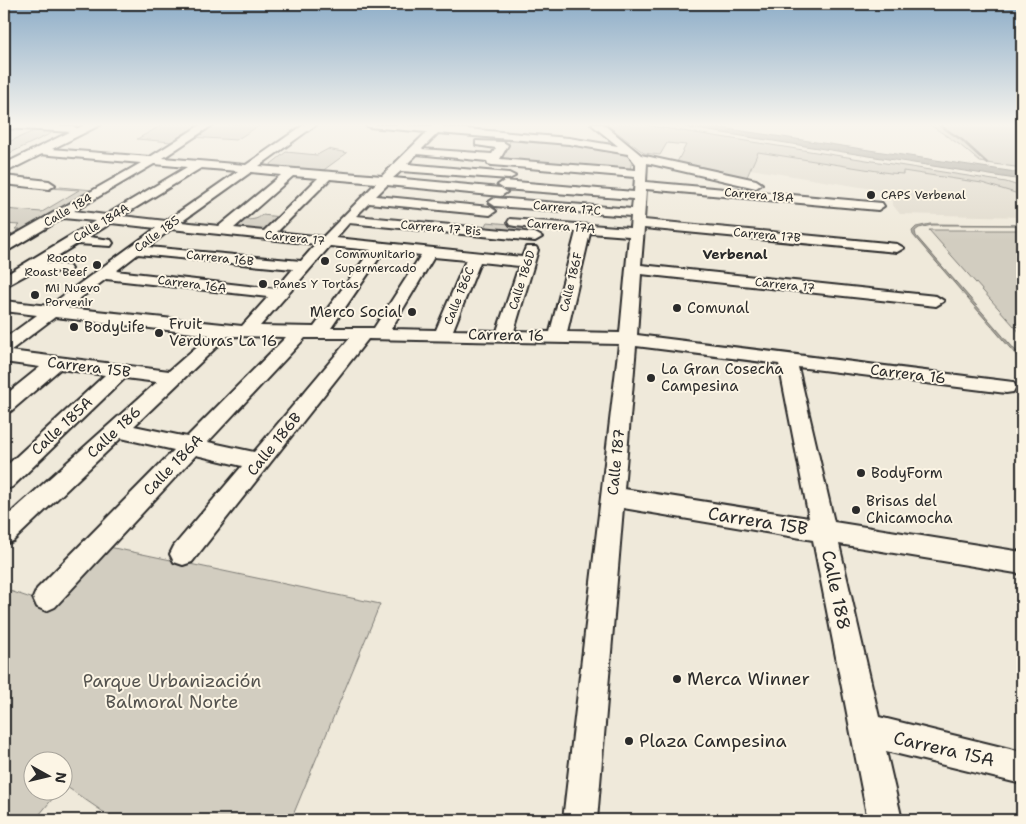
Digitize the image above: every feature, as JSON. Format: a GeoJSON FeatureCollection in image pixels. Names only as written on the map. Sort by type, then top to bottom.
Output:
{"type":"FeatureCollection","features":[{"type":"Feature","properties":{"kind":"main road"},"geometry":{"type":"LineString","coordinates":[[4,169],[17,162]]}},
{"type":"Feature","properties":{"kind":"street","name":"Calle 184"},"geometry":{"type":"LineString","coordinates":[[4,246],[150,162]]}},
{"type":"Feature","properties":{"kind":"street"},"geometry":{"type":"LineString","coordinates":[[169,162],[384,181],[495,202]]}},
{"type":"Feature","properties":{"kind":"street","name":"Calle 185"},"geometry":{"type":"LineString","coordinates":[[4,348],[170,224],[258,162]]}},
{"type":"Feature","properties":{"kind":"street"},"geometry":{"type":"LineString","coordinates":[[246,332],[346,219],[403,162]]}},
{"type":"Feature","properties":{"kind":"street","name":"Carrera 18A"},"geometry":{"type":"LineString","coordinates":[[507,162],[640,185],[878,206]]}},
{"type":"Feature","properties":{"kind":"street","name":"Calle 187"},"geometry":{"type":"LineString","coordinates":[[580,820],[628,339],[641,162]]}},
{"type":"Feature","properties":{"kind":"street"},"geometry":{"type":"LineString","coordinates":[[667,162],[836,202]]}},
{"type":"Feature","properties":{"kind":"street"},"geometry":{"type":"LineString","coordinates":[[495,202],[515,164]]}},
{"type":"Feature","properties":{"kind":"street","name":"Calle 184A"},"geometry":{"type":"LineString","coordinates":[[4,282],[198,165]]}},
{"type":"Feature","properties":{"kind":"street"},"geometry":{"type":"LineString","coordinates":[[398,167],[495,202]]}},
{"type":"Feature","properties":{"kind":"street"},"geometry":{"type":"LineString","coordinates":[[222,230],[291,172]]}},
{"type":"Feature","properties":{"kind":"street"},"geometry":{"type":"LineString","coordinates":[[267,235],[327,175]]}},
{"type":"Feature","properties":{"kind":"street"},"geometry":{"type":"LineString","coordinates":[[4,180],[49,185]]}},
{"type":"Feature","properties":{"kind":"street"},"geometry":{"type":"LineString","coordinates":[[366,199],[495,202],[640,185]]}},
{"type":"Feature","properties":{"kind":"street","name":"Carrera 17 Bis"},"geometry":{"type":"LineString","coordinates":[[346,219],[495,202],[537,230]]}},
{"type":"Feature","properties":{"kind":"street","name":"Carrera 17C"},"geometry":{"type":"LineString","coordinates":[[495,202],[637,223]]}},
{"type":"Feature","properties":{"kind":"street","name":"Carrera 17"},"geometry":{"type":"LineString","coordinates":[[62,214],[527,262]]}},
{"type":"Feature","properties":{"kind":"street","name":"Carrera 17A"},"geometry":{"type":"LineString","coordinates":[[537,230],[637,223]]}},
{"type":"Feature","properties":{"kind":"street","name":"Carrera 17B"},"geometry":{"type":"LineString","coordinates":[[637,223],[897,248]]}},
{"type":"Feature","properties":{"kind":"street","name":"Calle 186F"},"geometry":{"type":"LineString","coordinates":[[557,336],[584,228]]}},
{"type":"Feature","properties":{"kind":"street","name":"Calle 186D"},"geometry":{"type":"LineString","coordinates":[[504,335],[537,230]]}},
{"type":"Feature","properties":{"kind":"street"},"geometry":{"type":"LineString","coordinates":[[74,239],[106,242]]}},
{"type":"Feature","properties":{"kind":"street","name":"Calle 186A"},"geometry":{"type":"LineString","coordinates":[[46,598],[192,446],[310,332],[380,247]]}},
{"type":"Feature","properties":{"kind":"street","name":"Carrera 16B"},"geometry":{"type":"LineString","coordinates":[[136,250],[305,266]]}},
{"type":"Feature","properties":{"kind":"street","name":"Calle 186B"},"geometry":{"type":"LineString","coordinates":[[183,554],[259,461],[372,333],[430,252]]}},
{"type":"Feature","properties":{"kind":"street","name":"Calle 186C"},"geometry":{"type":"LineString","coordinates":[[443,334],[475,257]]}},
{"type":"Feature","properties":{"kind":"street"},"geometry":{"type":"LineString","coordinates":[[31,266],[64,269]]}},
{"type":"Feature","properties":{"kind":"street","name":"Carrera 17"},"geometry":{"type":"LineString","coordinates":[[633,269],[936,301]]}},
{"type":"Feature","properties":{"kind":"street","name":"Carrera 16A"},"geometry":{"type":"LineString","coordinates":[[103,274],[280,294]]}},
{"type":"Feature","properties":{"kind":"street","name":"Carrera 16"},"geometry":{"type":"LineString","coordinates":[[4,306],[224,331],[557,336],[628,339],[1006,386]]}},
{"type":"Feature","properties":{"kind":"street","name":"Calle 186"},"geometry":{"type":"LineString","coordinates":[[4,534],[224,331]]}},
{"type":"Feature","properties":{"kind":"street","name":"Carrera 15B"},"geometry":{"type":"LineString","coordinates":[[4,356],[173,378]]}},
{"type":"Feature","properties":{"kind":"street","name":"Calle 188"},"geometry":{"type":"LineString","coordinates":[[787,359],[885,820]]}},
{"type":"Feature","properties":{"kind":"street"},"geometry":{"type":"LineString","coordinates":[[4,406],[56,363]]}},
{"type":"Feature","properties":{"kind":"street","name":"Calle 185A"},"geometry":{"type":"LineString","coordinates":[[4,481],[121,371]]}},
{"type":"Feature","properties":{"kind":"street"},"geometry":{"type":"LineString","coordinates":[[117,430],[259,461]]}},
{"type":"Feature","properties":{"kind":"street","name":"Carrera 15B"},"geometry":{"type":"LineString","coordinates":[[613,497],[1022,563]]}},
{"type":"Feature","properties":{"kind":"street","name":"Carrera 15A"},"geometry":{"type":"LineString","coordinates":[[866,730],[1022,768]]}},
{"type":"Feature","properties":{"kind":"shaded area"},"geometry":{"type":"Polygon","coordinates":[[[753,162],[824,162],[890,173],[903,173],[903,171],[982,183],[1022,195],[1022,217],[900,214],[892,204],[891,192],[750,169],[753,162]]]}},
{"type":"Feature","properties":{"kind":"shaded area"},"geometry":{"type":"Polygon","coordinates":[[[910,162],[952,162],[1022,173],[1022,180],[910,162]]]}},
{"type":"Feature","properties":{"kind":"shaded area"},"geometry":{"type":"Polygon","coordinates":[[[930,224],[1022,225],[932,225],[915,231],[916,236],[1022,358],[1022,362],[913,235],[912,231],[916,227],[930,224]]]}},
{"type":"Feature","properties":{"kind":"green space"},"geometry":{"type":"Polygon","coordinates":[[[273,162],[334,162],[321,172],[266,168],[273,162]]]}},
{"type":"Feature","properties":{"kind":"green space"},"geometry":{"type":"Polygon","coordinates":[[[538,162],[631,162],[630,171],[538,162]]]}},
{"type":"Feature","properties":{"kind":"green space"},"geometry":{"type":"Polygon","coordinates":[[[677,162],[753,162],[746,179],[676,164],[677,162]]]}},
{"type":"Feature","properties":{"kind":"green space"},"geometry":{"type":"Polygon","coordinates":[[[824,162],[882,162],[1006,182],[1022,187],[1022,195],[982,183],[903,171],[903,174],[824,162]]]}},
{"type":"Feature","properties":{"kind":"green space"},"geometry":{"type":"Polygon","coordinates":[[[983,162],[1022,162],[1022,168],[983,162]]]}},
{"type":"Feature","properties":{"kind":"green space"},"geometry":{"type":"Polygon","coordinates":[[[4,182],[93,190],[4,241],[4,239],[20,229],[15,229],[20,225],[4,224],[4,209],[42,212],[79,190],[4,185],[4,182]]]}},
{"type":"Feature","properties":{"kind":"green space"},"geometry":{"type":"Polygon","coordinates":[[[262,215],[281,217],[266,231],[230,227],[239,221],[259,218],[262,215]]]}},
{"type":"Feature","properties":{"kind":"green space"},"geometry":{"type":"Polygon","coordinates":[[[487,222],[532,226],[529,234],[483,229],[487,222]]]}},
{"type":"Feature","properties":{"kind":"green space"},"geometry":{"type":"Polygon","coordinates":[[[929,230],[1022,230],[1022,335],[929,230]]]}},
{"type":"Feature","properties":{"kind":"green space","name":"Parque Urbanización Balmoral Norte"},"geometry":{"type":"Polygon","coordinates":[[[109,547],[380,604],[291,820],[115,820],[72,790],[72,752],[22,752],[22,802],[50,802],[35,820],[4,820],[4,589],[52,605],[109,547]]]}},
{"type":"Feature","properties":{"kind":"place","name":"CAPS Verbenal"},"geometry":{"type":"Point","coordinates":[871,195]}},
{"type":"Feature","properties":{"kind":"place","name":"Communitario Supermercado"},"geometry":{"type":"Point","coordinates":[325,261]}},
{"type":"Feature","properties":{"kind":"place","name":"Rocoto Roast Beef"},"geometry":{"type":"Point","coordinates":[97,265]}},
{"type":"Feature","properties":{"kind":"place","name":"Panes Y Tortas"},"geometry":{"type":"Point","coordinates":[263,284]}},
{"type":"Feature","properties":{"kind":"place","name":"Mi Nuevo Porvenir"},"geometry":{"type":"Point","coordinates":[35,295]}},
{"type":"Feature","properties":{"kind":"place","name":"Comunal"},"geometry":{"type":"Point","coordinates":[677,308]}},
{"type":"Feature","properties":{"kind":"place","name":"Merco Social"},"geometry":{"type":"Point","coordinates":[412,312]}},
{"type":"Feature","properties":{"kind":"place","name":"BodyLife"},"geometry":{"type":"Point","coordinates":[74,327]}},
{"type":"Feature","properties":{"kind":"place","name":"Fruit Verduras La 16"},"geometry":{"type":"Point","coordinates":[159,333]}},
{"type":"Feature","properties":{"kind":"place","name":"La Gran Cosecha Campesina"},"geometry":{"type":"Point","coordinates":[651,378]}},
{"type":"Feature","properties":{"kind":"place","name":"BodyForm"},"geometry":{"type":"Point","coordinates":[861,473]}},
{"type":"Feature","properties":{"kind":"place","name":"Brisas del Chicamocha"},"geometry":{"type":"Point","coordinates":[856,510]}},
{"type":"Feature","properties":{"kind":"place","name":"Merca Winner"},"geometry":{"type":"Point","coordinates":[677,679]}},
{"type":"Feature","properties":{"kind":"place","name":"Plaza Campesina"},"geometry":{"type":"Point","coordinates":[629,741]}},
{"type":"Feature","properties":{"kind":"district","name":"Verbenal"},"geometry":{"type":"Point","coordinates":[735,254]}}]}
